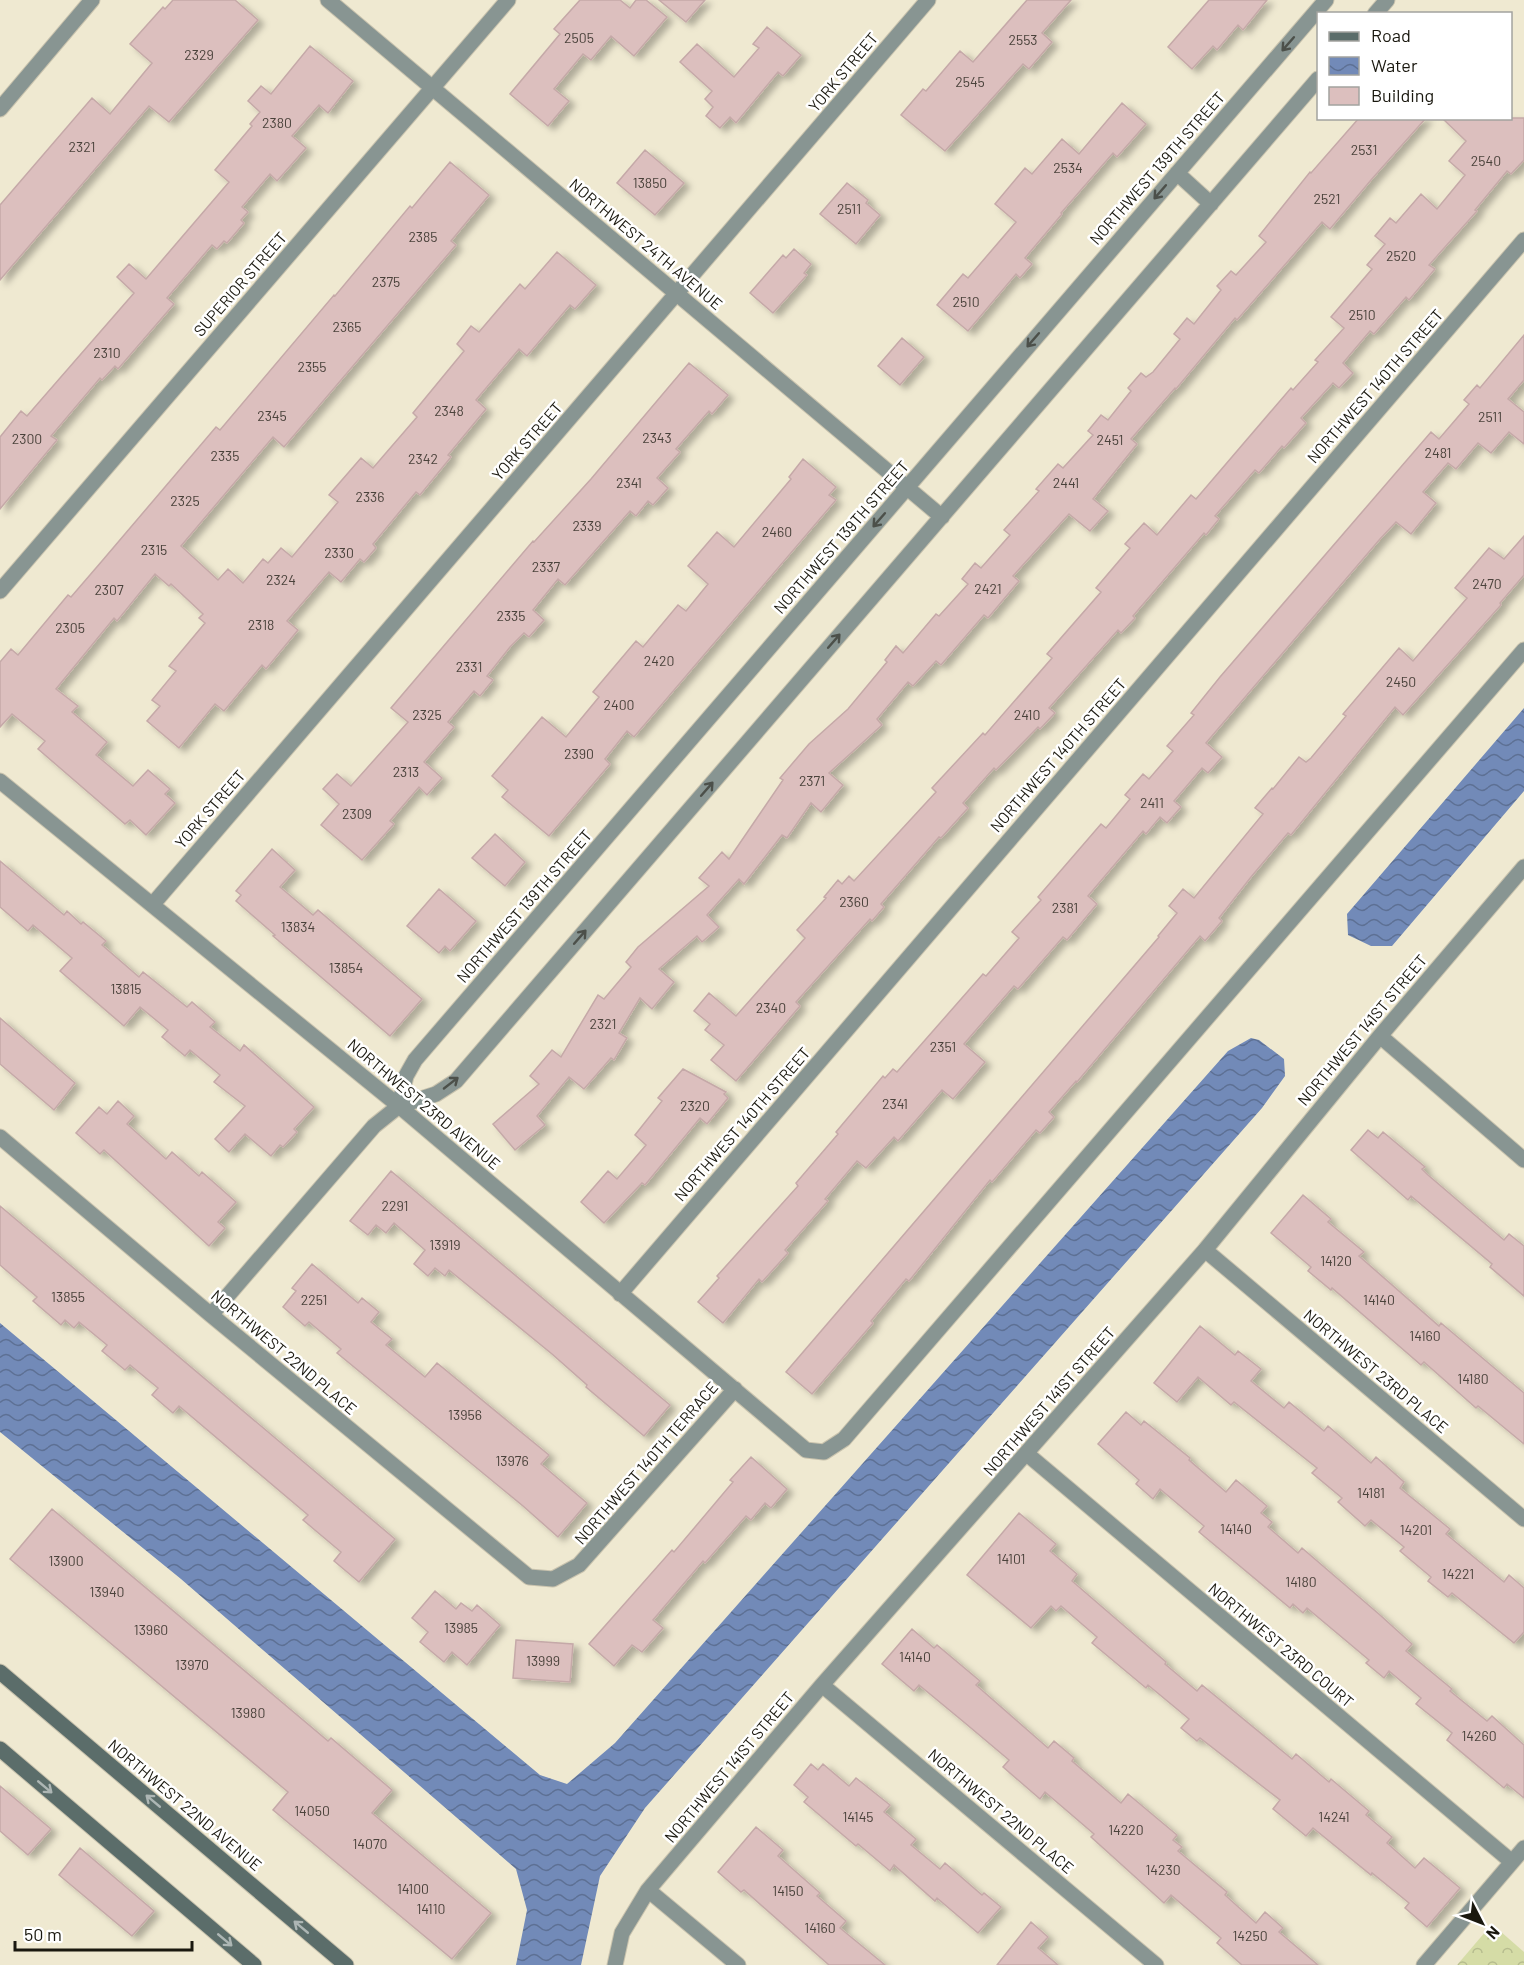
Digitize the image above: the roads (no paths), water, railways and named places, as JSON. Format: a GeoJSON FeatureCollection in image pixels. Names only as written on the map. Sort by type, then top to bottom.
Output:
{"type":"FeatureCollection","features":[{"type":"Feature","properties":{"kind":"main road","name":"NORTHWEST 22ND AVENUE"},"geometry":{"type":"LineString","coordinates":[[0,1672],[346,1965]]}},
{"type":"Feature","properties":{"kind":"main road"},"geometry":{"type":"LineString","coordinates":[[0,1749],[254,1965]]}},
{"type":"Feature","properties":{"kind":"street"},"geometry":{"type":"LineString","coordinates":[[0,109],[92,0]]}},
{"type":"Feature","properties":{"kind":"street","name":"NORTHWEST 24TH AVENUE"},"geometry":{"type":"LineString","coordinates":[[327,0],[942,517]]}},
{"type":"Feature","properties":{"kind":"street","name":"SUPERIOR STREET"},"geometry":{"type":"LineString","coordinates":[[0,591],[508,0]]}},
{"type":"Feature","properties":{"kind":"street","name":"YORK STREET"},"geometry":{"type":"LineString","coordinates":[[153,904],[928,0]]}},
{"type":"Feature","properties":{"kind":"street","name":"NORTHWEST 139TH STREET"},"geometry":{"type":"LineString","coordinates":[[399,1106],[406,1077],[415,1060],[1326,0]]}},
{"type":"Feature","properties":{"kind":"street"},"geometry":{"type":"LineString","coordinates":[[1377,12],[1387,0]]}},
{"type":"Feature","properties":{"kind":"street"},"geometry":{"type":"LineString","coordinates":[[211,1315],[374,1126],[399,1106],[436,1094],[456,1081],[1317,81]]}},
{"type":"Feature","properties":{"kind":"street"},"geometry":{"type":"LineString","coordinates":[[1177,173],[1211,204]]}},
{"type":"Feature","properties":{"kind":"street","name":"NORTHWEST 140TH STREET"},"geometry":{"type":"LineString","coordinates":[[620,1294],[1524,240]]}},
{"type":"Feature","properties":{"kind":"street","name":"NORTHWEST 23RD AVENUE"},"geometry":{"type":"LineString","coordinates":[[0,781],[399,1106],[806,1450],[824,1452],[844,1439],[1524,650]]}},
{"type":"Feature","properties":{"kind":"street","name":"NORTHWEST 141ST STREET"},"geometry":{"type":"LineString","coordinates":[[615,1965],[622,1933],[648,1890],[822,1685],[1205,1250],[1380,1036],[1524,867]]}},
{"type":"Feature","properties":{"kind":"street"},"geometry":{"type":"LineString","coordinates":[[1380,1036],[1524,1160]]}},
{"type":"Feature","properties":{"kind":"street","name":"NORTHWEST 22ND PLACE"},"geometry":{"type":"LineString","coordinates":[[0,1137],[211,1315],[529,1576],[553,1579]]}},
{"type":"Feature","properties":{"kind":"street","name":"NORTHWEST 23RD PLACE"},"geometry":{"type":"LineString","coordinates":[[1205,1250],[1524,1519]]}},
{"type":"Feature","properties":{"kind":"street","name":"NORTHWEST 140TH TERRACE"},"geometry":{"type":"LineString","coordinates":[[553,1579],[579,1565],[735,1389]]}},
{"type":"Feature","properties":{"kind":"street","name":"NORTHWEST 23RD COURT"},"geometry":{"type":"LineString","coordinates":[[1027,1454],[1512,1862]]}},
{"type":"Feature","properties":{"kind":"street","name":"NORTHWEST 22ND PLACE"},"geometry":{"type":"LineString","coordinates":[[822,1685],[1156,1965]]}},
{"type":"Feature","properties":{"kind":"street"},"geometry":{"type":"LineString","coordinates":[[1424,1965],[1524,1848]]}},
{"type":"Feature","properties":{"kind":"street"},"geometry":{"type":"LineString","coordinates":[[648,1890],[738,1965]]}},
{"type":"Feature","properties":{"kind":"water"},"geometry":{"type":"Polygon","coordinates":[[[1524,708],[1524,791],[1392,946],[1371,946],[1348,935],[1347,914],[1524,708]]]}},
{"type":"Feature","properties":{"kind":"water"},"geometry":{"type":"Polygon","coordinates":[[[1251,1038],[1259,1040],[1284,1059],[1285,1076],[1262,1108],[645,1808],[600,1876],[581,1965],[516,1965],[527,1910],[516,1869],[181,1579],[0,1432],[0,1323],[540,1775],[567,1784],[615,1743],[1228,1051],[1251,1038]]]}}]}
